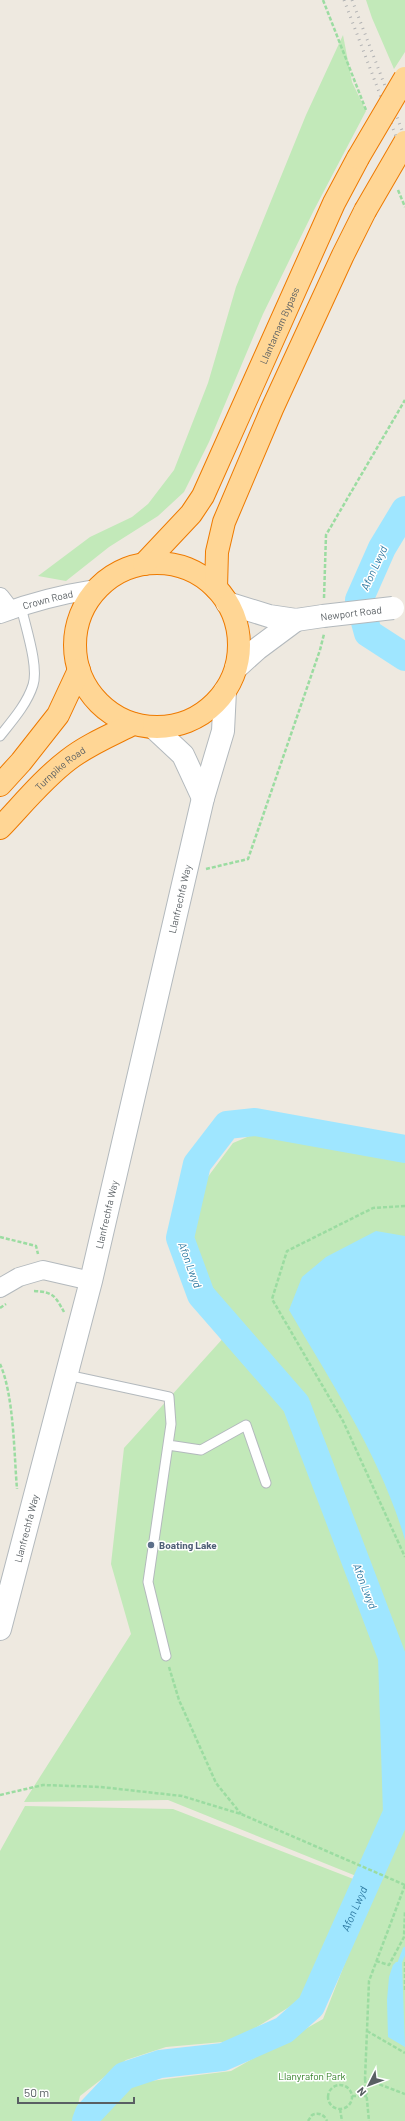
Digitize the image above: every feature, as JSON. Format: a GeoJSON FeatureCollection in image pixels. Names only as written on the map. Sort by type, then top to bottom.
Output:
{"type":"FeatureCollection","features":[{"type":"Feature","properties":{"kind":"highway","name":"Llantarnam Bypass"},"geometry":{"type":"LineString","coordinates":[[144,564],[191,514],[203,496],[331,210],[358,158],[405,78]]}},
{"type":"Feature","properties":{"kind":"highway"},"geometry":{"type":"LineString","coordinates":[[221,595],[217,552],[224,522],[272,409],[343,255],[365,211],[405,142]]}},
{"type":"Feature","properties":{"kind":"highway"},"geometry":{"type":"LineString","coordinates":[[163,563],[183,567],[201,576],[221,595],[234,618],[238,635],[239,652],[236,668],[225,691],[215,704],[192,719],[170,726],[143,725],[115,715],[99,703],[87,688],[79,670],[75,648],[77,627],[84,607],[96,589],[116,574],[126,569],[144,564],[163,563]]}},
{"type":"Feature","properties":{"kind":"highway"},"geometry":{"type":"LineString","coordinates":[[0,785],[21,762],[58,715],[79,670]]}},
{"type":"Feature","properties":{"kind":"highway","name":"Turnpike Road"},"geometry":{"type":"LineString","coordinates":[[0,828],[41,785],[67,761],[84,749],[143,725]]}},
{"type":"Feature","properties":{"kind":"street","name":"Crown Road"},"geometry":{"type":"LineString","coordinates":[[8,607],[96,589]]}},
{"type":"Feature","properties":{"kind":"street","name":"Newport Road"},"geometry":{"type":"LineString","coordinates":[[221,595],[269,616],[296,620],[399,607]]}},
{"type":"Feature","properties":{"kind":"street","name":"Newport Road"},"geometry":{"type":"LineString","coordinates":[[236,668],[257,649],[296,620]]}},
{"type":"Feature","properties":{"kind":"street","name":"Llanfrechfa Way"},"geometry":{"type":"LineString","coordinates":[[0,1629],[68,1375],[203,798],[223,731],[225,691]]}},
{"type":"Feature","properties":{"kind":"street"},"geometry":{"type":"LineString","coordinates":[[143,725],[183,755],[203,798]]}},
{"type":"Feature","properties":{"kind":"street"},"geometry":{"type":"LineString","coordinates":[[6,1294],[19,1277],[43,1270],[91,1281]]}},
{"type":"Feature","properties":{"kind":"lane"},"geometry":{"type":"LineString","coordinates":[[0,736],[21,709],[34,684],[34,667],[8,607]]}},
{"type":"Feature","properties":{"kind":"lane"},"geometry":{"type":"LineString","coordinates":[[68,1375],[168,1397],[172,1424],[148,1582],[166,1656]]}},
{"type":"Feature","properties":{"kind":"lane"},"geometry":{"type":"LineString","coordinates":[[168,1445],[201,1450],[246,1425],[266,1483]]}},
{"type":"Feature","properties":{"kind":"path"},"geometry":{"type":"LineString","coordinates":[[323,0],[367,113]]}},
{"type":"Feature","properties":{"kind":"path"},"geometry":{"type":"LineString","coordinates":[[396,185],[405,207]]}},
{"type":"Feature","properties":{"kind":"path"},"geometry":{"type":"LineString","coordinates":[[185,873],[248,860],[320,650],[325,617],[324,599],[326,536],[405,400]]}},
{"type":"Feature","properties":{"kind":"path"},"geometry":{"type":"LineString","coordinates":[[405,1206],[373,1208],[287,1251],[272,1299],[343,1421],[405,1557]]}},
{"type":"Feature","properties":{"kind":"path"},"geometry":{"type":"LineString","coordinates":[[28,1293],[33,1290],[47,1291],[56,1297],[65,1314]]}},
{"type":"Feature","properties":{"kind":"path"},"geometry":{"type":"LineString","coordinates":[[0,1308],[6,1294]]}},
{"type":"Feature","properties":{"kind":"path"},"geometry":{"type":"LineString","coordinates":[[0,1364],[4,1374],[12,1423],[17,1492]]}},
{"type":"Feature","properties":{"kind":"path"},"geometry":{"type":"LineString","coordinates":[[166,1656],[179,1700],[216,1783],[241,1814]]}},
{"type":"Feature","properties":{"kind":"path"},"geometry":{"type":"LineString","coordinates":[[0,1795],[43,1785],[101,1787],[182,1796],[241,1814],[355,1865],[405,1885],[369,1981],[365,2079],[369,2121]]}},
{"type":"Feature","properties":{"kind":"path"},"geometry":{"type":"LineString","coordinates":[[376,1961],[389,1965],[396,1948],[404,1937],[405,1911]]}},
{"type":"Feature","properties":{"kind":"path"},"geometry":{"type":"LineString","coordinates":[[405,1962],[405,1992]]}},
{"type":"Feature","properties":{"kind":"path"},"geometry":{"type":"LineString","coordinates":[[367,2031],[405,2053]]}},
{"type":"Feature","properties":{"kind":"path"},"geometry":{"type":"LineString","coordinates":[[365,2079],[405,2094]]}},
{"type":"Feature","properties":{"kind":"path"},"geometry":{"type":"LineString","coordinates":[[340,2109],[350,2103],[352,2096],[346,2086],[338,2086],[331,2089],[329,2096],[331,2103],[340,2109],[342,2121]]}},
{"type":"Feature","properties":{"kind":"path"},"geometry":{"type":"LineString","coordinates":[[352,2096],[367,2096]]}},
{"type":"Feature","properties":{"kind":"path"},"geometry":{"type":"LineString","coordinates":[[308,2121],[312,2115],[318,2113],[324,2116],[327,2121]]}},
{"type":"Feature","properties":{"kind":"green space"},"geometry":{"type":"Polygon","coordinates":[[[366,0],[405,0],[405,52],[394,69],[372,18],[366,0]]]}},
{"type":"Feature","properties":{"kind":"green space"},"geometry":{"type":"Polygon","coordinates":[[[343,35],[352,82],[366,111],[314,210],[263,314],[209,442],[184,492],[158,516],[109,547],[66,581],[38,576],[90,537],[132,517],[148,504],[174,470],[208,383],[236,287],[306,115],[343,35]]]}},
{"type":"Feature","properties":{"kind":"green space","name":"Llanyrafon Park"},"geometry":{"type":"Polygon","coordinates":[[[261,1131],[405,1161],[405,2121],[97,2121],[134,2083],[231,2071],[323,2019],[376,1884],[168,1800],[24,1802],[131,1634],[111,1564],[124,1448],[235,1325],[204,1288],[186,1239],[204,1182],[233,1143],[261,1131]]]}},
{"type":"Feature","properties":{"kind":"green space"},"geometry":{"type":"Polygon","coordinates":[[[25,1806],[173,1809],[356,1880],[299,2001],[234,2041],[166,2047],[126,2060],[80,2096],[74,2121],[0,2121],[0,1851],[25,1806]]]}},
{"type":"Feature","properties":{"kind":"water"},"geometry":{"type":"Polygon","coordinates":[[[376,1231],[405,1236],[405,1540],[383,1479],[369,1450],[338,1393],[289,1310],[302,1277],[326,1257],[376,1231]]]}},
{"type":"Feature","properties":{"kind":"water"},"geometry":{"type":"Polygon","coordinates":[[[396,1962],[402,1962],[405,2047],[388,2037],[387,2000],[389,1977],[393,1965],[396,1962]]]}},
{"type":"Feature","properties":{"kind":"waterway","name":"Afon Lwyd"},"geometry":{"type":"LineString","coordinates":[[405,510],[382,548],[359,600],[368,633],[405,657]]}},
{"type":"Feature","properties":{"kind":"waterway","name":"Afon Lwyd"},"geometry":{"type":"LineString","coordinates":[[86,2121],[89,2113],[124,2076],[160,2064],[223,2057],[284,2030],[311,2006],[397,1813],[392,1657],[296,1404],[201,1295],[180,1238],[197,1164],[227,1125],[255,1122],[405,1149]]}},
{"type":"Feature","properties":{"kind":"waterway"},"geometry":{"type":"LineString","coordinates":[[400,1962],[405,1949]]}},
{"type":"Feature","properties":{"kind":"railway"},"geometry":{"type":"LineString","coordinates":[[344,0],[405,160]]}},
{"type":"Feature","properties":{"kind":"railway"},"geometry":{"type":"LineString","coordinates":[[352,0],[405,138]]}},
{"type":"Feature","properties":{"kind":"place","name":"Boating Lake"},"geometry":{"type":"Point","coordinates":[151,1545]}}]}
